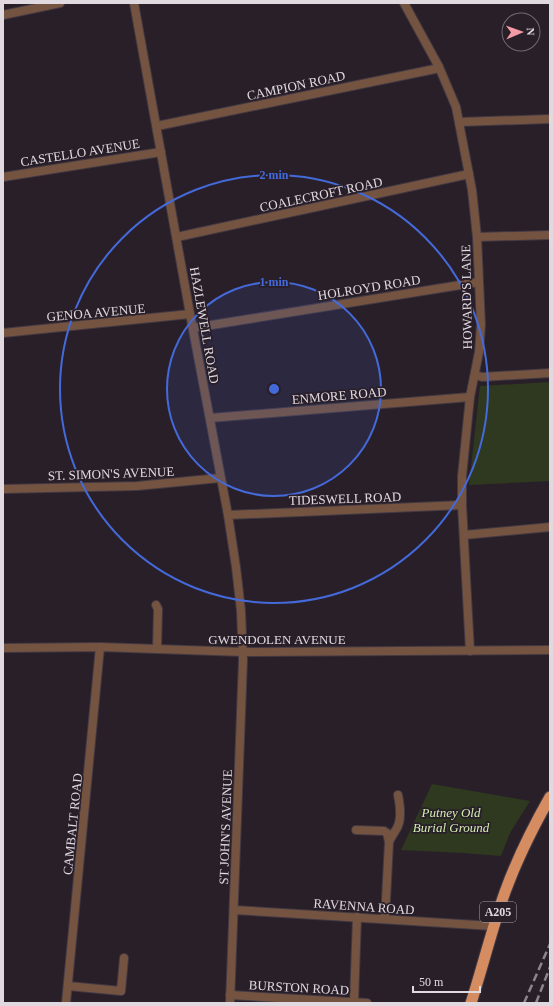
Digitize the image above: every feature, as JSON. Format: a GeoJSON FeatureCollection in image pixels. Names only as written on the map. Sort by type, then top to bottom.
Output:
{"type":"FeatureCollection","features":[{"type":"Feature","properties":{"kind":"highway","name":"A205"},"geometry":{"type":"LineString","coordinates":[[471,1003],[493,926],[506,890],[525,847],[550,797]]}},
{"type":"Feature","properties":{"kind":"street"},"geometry":{"type":"LineString","coordinates":[[3,15],[60,3]]}},
{"type":"Feature","properties":{"kind":"street","name":"HAZLEWELL ROAD"},"geometry":{"type":"LineString","coordinates":[[134,3],[228,515],[236,569],[243,652]]}},
{"type":"Feature","properties":{"kind":"street","name":"HOWARD'S LANE"},"geometry":{"type":"LineString","coordinates":[[404,3],[440,66],[456,107],[469,174],[477,237],[481,325],[479,352],[470,397],[462,476],[462,505],[470,651]]}},
{"type":"Feature","properties":{"kind":"street","name":"CAMPION ROAD"},"geometry":{"type":"LineString","coordinates":[[157,126],[435,69],[440,66]]}},
{"type":"Feature","properties":{"kind":"street"},"geometry":{"type":"LineString","coordinates":[[460,122],[550,119]]}},
{"type":"Feature","properties":{"kind":"street","name":"CASTELLO AVENUE"},"geometry":{"type":"LineString","coordinates":[[3,177],[161,152]]}},
{"type":"Feature","properties":{"kind":"street","name":"COALECROFT ROAD"},"geometry":{"type":"LineString","coordinates":[[177,237],[469,174]]}},
{"type":"Feature","properties":{"kind":"street"},"geometry":{"type":"LineString","coordinates":[[477,237],[550,235]]}},
{"type":"Feature","properties":{"kind":"street","name":"HOLROYD ROAD"},"geometry":{"type":"LineString","coordinates":[[193,328],[479,282]]}},
{"type":"Feature","properties":{"kind":"street","name":"GENOA AVENUE"},"geometry":{"type":"LineString","coordinates":[[3,333],[190,314]]}},
{"type":"Feature","properties":{"kind":"street"},"geometry":{"type":"LineString","coordinates":[[475,375],[482,377],[550,373]]}},
{"type":"Feature","properties":{"kind":"street","name":"ENMORE ROAD"},"geometry":{"type":"LineString","coordinates":[[210,418],[470,397]]}},
{"type":"Feature","properties":{"kind":"street","name":"ST. SIMON'S AVENUE"},"geometry":{"type":"LineString","coordinates":[[3,489],[138,486],[220,478]]}},
{"type":"Feature","properties":{"kind":"street","name":"TIDESWELL ROAD"},"geometry":{"type":"LineString","coordinates":[[228,515],[462,505]]}},
{"type":"Feature","properties":{"kind":"street"},"geometry":{"type":"LineString","coordinates":[[464,535],[550,527]]}},
{"type":"Feature","properties":{"kind":"street"},"geometry":{"type":"LineString","coordinates":[[156,605],[158,609],[157,649]]}},
{"type":"Feature","properties":{"kind":"street","name":"GWENDOLEN AVENUE"},"geometry":{"type":"LineString","coordinates":[[3,648],[100,647],[243,652],[550,650]]}},
{"type":"Feature","properties":{"kind":"street","name":"CAMBALT ROAD"},"geometry":{"type":"LineString","coordinates":[[66,1003],[100,647]]}},
{"type":"Feature","properties":{"kind":"street","name":"ST JOHN'S AVENUE"},"geometry":{"type":"LineString","coordinates":[[230,999],[243,652]]}},
{"type":"Feature","properties":{"kind":"street"},"geometry":{"type":"LineString","coordinates":[[389,842],[393,832],[398,827],[400,804],[398,795]]}},
{"type":"Feature","properties":{"kind":"street"},"geometry":{"type":"LineString","coordinates":[[356,830],[384,831],[387,833],[389,842],[385,919]]}},
{"type":"Feature","properties":{"kind":"street","name":"RAVENNA ROAD"},"geometry":{"type":"LineString","coordinates":[[234,910],[493,926]]}},
{"type":"Feature","properties":{"kind":"street"},"geometry":{"type":"LineString","coordinates":[[354,1002],[357,917]]}},
{"type":"Feature","properties":{"kind":"street"},"geometry":{"type":"LineString","coordinates":[[68,986],[121,991],[124,958]]}},
{"type":"Feature","properties":{"kind":"street","name":"BURSTON ROAD"},"geometry":{"type":"LineString","coordinates":[[230,999],[367,1003]]}},
{"type":"Feature","properties":{"kind":"green space"},"geometry":{"type":"Polygon","coordinates":[[[550,382],[550,481],[469,485],[480,386],[550,382]]]}},
{"type":"Feature","properties":{"kind":"green space","name":"Putney Old Burial Ground"},"geometry":{"type":"Polygon","coordinates":[[[432,784],[530,801],[510,833],[501,856],[401,850],[432,784]]]}},
{"type":"Feature","properties":{"kind":"railway"},"geometry":{"type":"LineString","coordinates":[[524,1003],[550,944]]}},
{"type":"Feature","properties":{"kind":"railway"},"geometry":{"type":"LineString","coordinates":[[536,1003],[550,967]]}}]}
